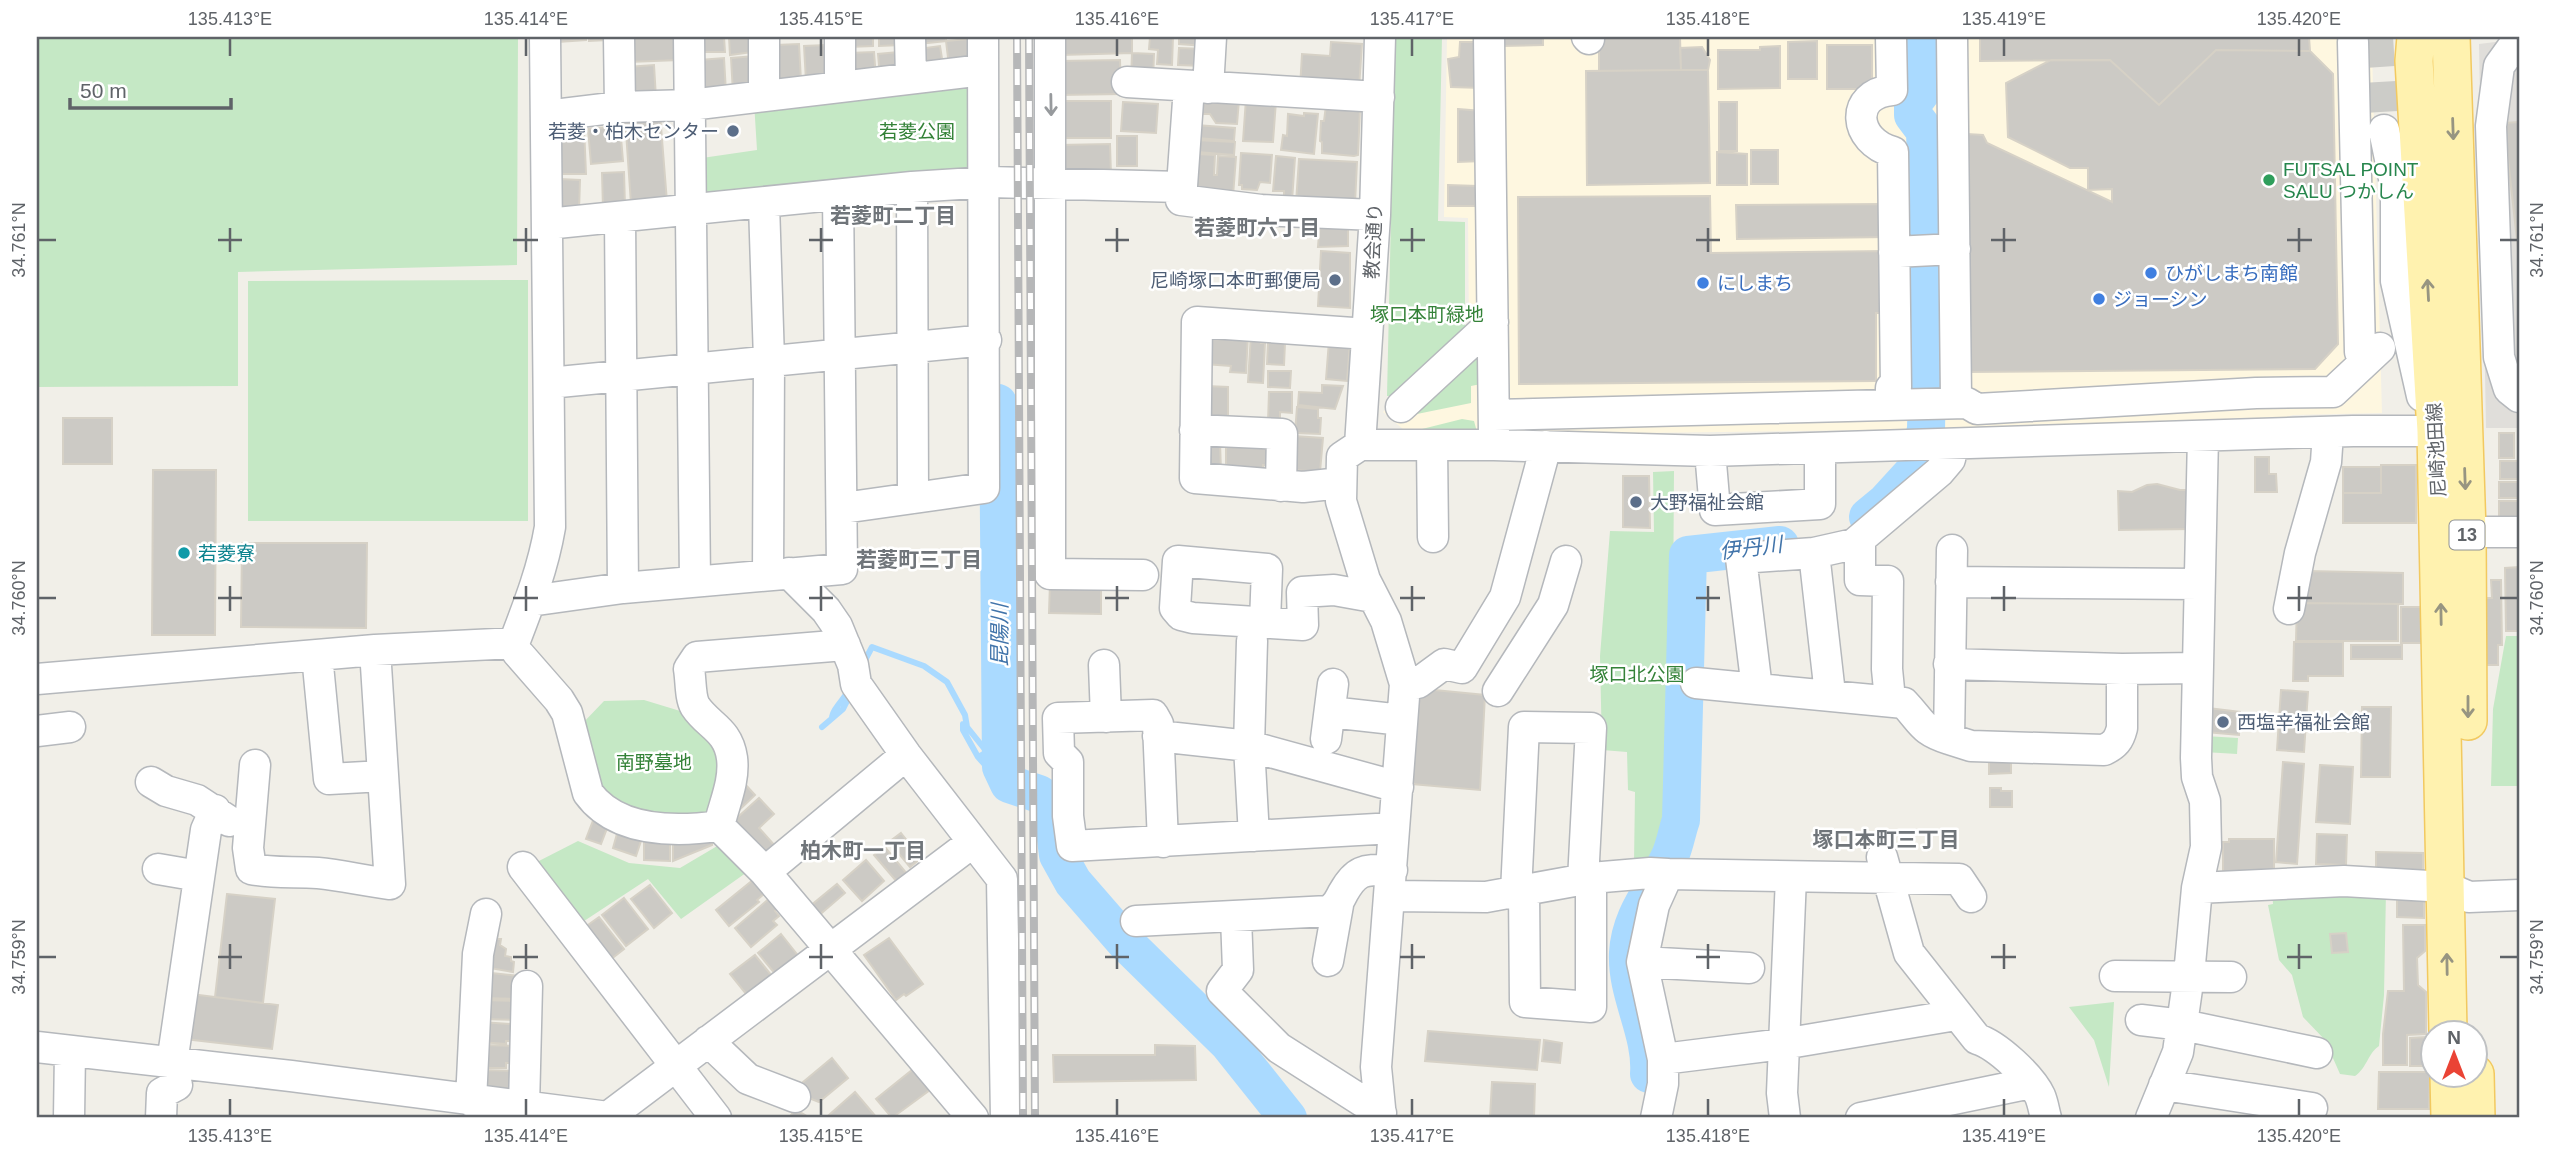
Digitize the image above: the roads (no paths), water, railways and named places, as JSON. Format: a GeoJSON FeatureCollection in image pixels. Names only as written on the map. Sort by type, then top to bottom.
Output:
{"type":"FeatureCollection","features":[{"type":"Feature","properties":{"kind":"main road","name":"尼崎池田線"},"geometry":{"type":"LineString","coordinates":[[2416,37],[2415,75],[2450,431],[2458,892],[2449,1018]]}},
{"type":"Feature","properties":{"kind":"main road","name":"尼崎池田線"},"geometry":{"type":"LineString","coordinates":[[2450,431],[2461,358],[2451,53]]}},
{"type":"Feature","properties":{"kind":"main road","name":"尼崎池田線"},"geometry":{"type":"LineString","coordinates":[[2458,892],[2472,1018]]}},
{"type":"Feature","properties":{"kind":"main road"},"geometry":{"type":"LineString","coordinates":[[2449,1088],[2450,1118]]}},
{"type":"Feature","properties":{"kind":"main road"},"geometry":{"type":"LineString","coordinates":[[2475,1088],[2476,1118]]}},
{"type":"Feature","properties":{"kind":"street"},"geometry":{"type":"LineString","coordinates":[[544,37],[550,527],[545,555],[514,643],[517,652],[567,713],[588,793],[594,802],[610,814],[635,824],[674,829],[719,826],[765,872],[973,1118]]}},
{"type":"Feature","properties":{"kind":"street"},"geometry":{"type":"LineString","coordinates":[[619,37],[620,107]]}},
{"type":"Feature","properties":{"kind":"street"},"geometry":{"type":"LineString","coordinates":[[689,37],[695,581]]}},
{"type":"Feature","properties":{"kind":"street"},"geometry":{"type":"LineString","coordinates":[[764,37],[764,96]]}},
{"type":"Feature","properties":{"kind":"street"},"geometry":{"type":"LineString","coordinates":[[840,37],[840,86]]}},
{"type":"Feature","properties":{"kind":"street"},"geometry":{"type":"LineString","coordinates":[[910,37],[911,78]]}},
{"type":"Feature","properties":{"kind":"street"},"geometry":{"type":"LineString","coordinates":[[843,508],[984,488],[986,340],[993,182],[983,70],[983,37]]}},
{"type":"Feature","properties":{"kind":"street"},"geometry":{"type":"LineString","coordinates":[[1050,37],[1050,574],[1143,575]]}},
{"type":"Feature","properties":{"kind":"street"},"geometry":{"type":"LineString","coordinates":[[1211,37],[1198,87],[1181,200],[1261,210],[1376,215]]}},
{"type":"Feature","properties":{"kind":"street","name":"教会通り"},"geometry":{"type":"LineString","coordinates":[[1360,445],[1376,215],[1380,37]]}},
{"type":"Feature","properties":{"kind":"street"},"geometry":{"type":"LineString","coordinates":[[1489,37],[1494,445]]}},
{"type":"Feature","properties":{"kind":"street"},"geometry":{"type":"LineString","coordinates":[[1891,37],[1892,90],[1870,98],[1861,120],[1865,135],[1870,141],[1893,152],[1896,387],[1891,388],[1899,401]]}},
{"type":"Feature","properties":{"kind":"street"},"geometry":{"type":"LineString","coordinates":[[1950,401],[1955,250],[1952,37]]}},
{"type":"Feature","properties":{"kind":"street"},"geometry":{"type":"LineString","coordinates":[[1494,415],[1899,401],[1950,401],[1977,409],[2256,393],[2333,392],[2370,350],[2349,39]]}},
{"type":"Feature","properties":{"kind":"street"},"geometry":{"type":"LineString","coordinates":[[2451,53],[2509,57],[2491,126],[2499,357],[2509,389],[2519,397]]}},
{"type":"Feature","properties":{"kind":"street"},"geometry":{"type":"LineString","coordinates":[[546,116],[620,107],[690,106],[983,70]]}},
{"type":"Feature","properties":{"kind":"street"},"geometry":{"type":"LineString","coordinates":[[1128,82],[1379,97]]}},
{"type":"Feature","properties":{"kind":"street"},"geometry":{"type":"LineString","coordinates":[[2384,130],[2396,188],[2396,281],[2420,392],[2450,431]]}},
{"type":"Feature","properties":{"kind":"street"},"geometry":{"type":"LineString","coordinates":[[547,224],[912,187],[993,182],[1181,187]]}},
{"type":"Feature","properties":{"kind":"street"},"geometry":{"type":"LineString","coordinates":[[912,187],[913,498]]}},
{"type":"Feature","properties":{"kind":"street"},"geometry":{"type":"LineString","coordinates":[[530,601],[623,588],[842,569],[838,195]]}},
{"type":"Feature","properties":{"kind":"street"},"geometry":{"type":"LineString","coordinates":[[764,204],[779,574],[826,610],[845,645],[853,665],[856,684],[906,755],[1002,879],[1006,1118]]}},
{"type":"Feature","properties":{"kind":"street"},"geometry":{"type":"LineString","coordinates":[[620,216],[623,588]]}},
{"type":"Feature","properties":{"kind":"street"},"geometry":{"type":"LineString","coordinates":[[1894,252],[1955,250]]}},
{"type":"Feature","properties":{"kind":"street"},"geometry":{"type":"LineString","coordinates":[[1342,483],[1303,487],[1195,478],[1197,322],[1367,334]]}},
{"type":"Feature","properties":{"kind":"street"},"geometry":{"type":"LineString","coordinates":[[1401,407],[1493,322]]}},
{"type":"Feature","properties":{"kind":"street"},"geometry":{"type":"LineString","coordinates":[[549,383],[986,340]]}},
{"type":"Feature","properties":{"kind":"street"},"geometry":{"type":"LineString","coordinates":[[2461,358],[2499,357]]}},
{"type":"Feature","properties":{"kind":"street"},"geometry":{"type":"LineString","coordinates":[[2256,393],[2284,434]]}},
{"type":"Feature","properties":{"kind":"street"},"geometry":{"type":"LineString","coordinates":[[1195,430],[1282,434],[1281,485]]}},
{"type":"Feature","properties":{"kind":"street"},"geometry":{"type":"LineString","coordinates":[[1381,1115],[1376,1067],[1405,684],[1386,621],[1364,580],[1341,500],[1342,457],[1360,445],[1494,445],[1710,451],[2353,431],[2450,431]]}},
{"type":"Feature","properties":{"kind":"street"},"geometry":{"type":"LineString","coordinates":[[2289,609],[2300,553],[2326,461],[2328,433]]}},
{"type":"Feature","properties":{"kind":"street"},"geometry":{"type":"LineString","coordinates":[[2151,1118],[2178,1052],[2197,888],[2206,847],[2205,801],[2197,777],[2203,436]]}},
{"type":"Feature","properties":{"kind":"street"},"geometry":{"type":"LineString","coordinates":[[1757,689],[1741,558],[1814,552],[1854,544],[1939,472],[1950,459],[1947,444]]}},
{"type":"Feature","properties":{"kind":"street"},"geometry":{"type":"LineString","coordinates":[[1432,445],[1433,537]]}},
{"type":"Feature","properties":{"kind":"street"},"geometry":{"type":"LineString","coordinates":[[1405,684],[1418,683],[1444,664],[1462,668],[1505,597],[1546,446]]}},
{"type":"Feature","properties":{"kind":"street"},"geometry":{"type":"LineString","coordinates":[[1710,451],[1715,510],[1820,504],[1820,449]]}},
{"type":"Feature","properties":{"kind":"street"},"geometry":{"type":"LineString","coordinates":[[2453,533],[2519,533]]}},
{"type":"Feature","properties":{"kind":"street"},"geometry":{"type":"LineString","coordinates":[[1860,538],[1860,580],[1888,581],[1887,668],[1890,701]]}},
{"type":"Feature","properties":{"kind":"street"},"geometry":{"type":"LineString","coordinates":[[1949,739],[1952,550]]}},
{"type":"Feature","properties":{"kind":"street"},"geometry":{"type":"LineString","coordinates":[[1814,552],[1830,694]]}},
{"type":"Feature","properties":{"kind":"street"},"geometry":{"type":"LineString","coordinates":[[1499,691],[1553,605],[1562,573],[1511,574]]}},
{"type":"Feature","properties":{"kind":"street"},"geometry":{"type":"LineString","coordinates":[[1951,582],[2199,584]]}},
{"type":"Feature","properties":{"kind":"street"},"geometry":{"type":"LineString","coordinates":[[1254,836],[1249,746],[1258,632],[1303,625],[1303,592],[1334,590],[1373,597]]}},
{"type":"Feature","properties":{"kind":"street"},"geometry":{"type":"LineString","coordinates":[[37,679],[374,650],[514,643]]}},
{"type":"Feature","properties":{"kind":"street"},"geometry":{"type":"LineString","coordinates":[[719,826],[731,784],[732,757],[729,744],[721,731],[694,704],[689,669],[697,657],[845,645]]}},
{"type":"Feature","properties":{"kind":"street"},"geometry":{"type":"LineString","coordinates":[[256,765],[248,848],[251,869],[274,873],[320,873],[390,884],[374,650]]}},
{"type":"Feature","properties":{"kind":"street"},"geometry":{"type":"LineString","coordinates":[[317,655],[329,779],[383,776]]}},
{"type":"Feature","properties":{"kind":"street"},"geometry":{"type":"LineString","coordinates":[[1949,664],[2197,668]]}},
{"type":"Feature","properties":{"kind":"street"},"geometry":{"type":"LineString","coordinates":[[1104,665],[1106,717]]}},
{"type":"Feature","properties":{"kind":"street"},"geometry":{"type":"LineString","coordinates":[[1696,683],[1904,703],[1919,723],[1931,733],[1971,746],[2104,750],[2114,746],[2120,738],[2122,668]]}},
{"type":"Feature","properties":{"kind":"street"},"geometry":{"type":"LineString","coordinates":[[1329,712],[1402,720]]}},
{"type":"Feature","properties":{"kind":"street"},"geometry":{"type":"LineString","coordinates":[[1163,842],[1158,724],[1153,715],[1058,718],[1059,753],[1068,762],[1068,817],[1072,846],[1163,842],[1394,828]]}},
{"type":"Feature","properties":{"kind":"street"},"geometry":{"type":"LineString","coordinates":[[37,731],[70,727]]}},
{"type":"Feature","properties":{"kind":"street"},"geometry":{"type":"LineString","coordinates":[[1524,727],[1591,728],[1587,879],[1591,1007],[1525,1002],[1520,891],[1524,727]]}},
{"type":"Feature","properties":{"kind":"street"},"geometry":{"type":"LineString","coordinates":[[1158,736],[1249,746],[1398,787]]}},
{"type":"Feature","properties":{"kind":"street"},"geometry":{"type":"LineString","coordinates":[[765,872],[906,755]]}},
{"type":"Feature","properties":{"kind":"street"},"geometry":{"type":"LineString","coordinates":[[151,782],[166,791],[197,800],[249,835]]}},
{"type":"Feature","properties":{"kind":"street"},"geometry":{"type":"LineString","coordinates":[[160,1118],[162,1093],[175,1074],[199,876],[206,830],[215,810]]}},
{"type":"Feature","properties":{"kind":"street"},"geometry":{"type":"LineString","coordinates":[[37,1046],[175,1074],[291,1076],[533,1112],[608,1117],[973,842]]}},
{"type":"Feature","properties":{"kind":"street"},"geometry":{"type":"LineString","coordinates":[[523,867],[716,1118]]}},
{"type":"Feature","properties":{"kind":"street"},"geometry":{"type":"LineString","coordinates":[[1884,868],[1909,953],[1977,1039],[1991,1043],[2031,1083],[2040,1096],[2046,1118]]}},
{"type":"Feature","properties":{"kind":"street"},"geometry":{"type":"LineString","coordinates":[[1328,961],[1338,905],[1352,877],[1361,872],[1391,883],[1486,897],[1587,879],[1659,873],[1791,877],[1884,868],[1959,879],[1971,897]]}},
{"type":"Feature","properties":{"kind":"street"},"geometry":{"type":"LineString","coordinates":[[158,869],[199,876]]}},
{"type":"Feature","properties":{"kind":"street"},"geometry":{"type":"LineString","coordinates":[[1656,1118],[1663,1084],[1663,1059],[1642,962],[1659,873]]}},
{"type":"Feature","properties":{"kind":"street"},"geometry":{"type":"LineString","coordinates":[[1785,1118],[1782,1093],[1783,1044],[1791,877]]}},
{"type":"Feature","properties":{"kind":"street"},"geometry":{"type":"LineString","coordinates":[[2197,888],[2344,881],[2519,895]]}},
{"type":"Feature","properties":{"kind":"street"},"geometry":{"type":"LineString","coordinates":[[1136,921],[1329,911],[1338,905]]}},
{"type":"Feature","properties":{"kind":"street"},"geometry":{"type":"LineString","coordinates":[[471,1101],[478,954],[486,914]]}},
{"type":"Feature","properties":{"kind":"street"},"geometry":{"type":"LineString","coordinates":[[1236,917],[1238,970],[1222,990],[1279,1048],[1381,1115]]}},
{"type":"Feature","properties":{"kind":"street"},"geometry":{"type":"LineString","coordinates":[[1642,962],[1749,968]]}},
{"type":"Feature","properties":{"kind":"street"},"geometry":{"type":"LineString","coordinates":[[2115,976],[2231,977]]}},
{"type":"Feature","properties":{"kind":"street"},"geometry":{"type":"LineString","coordinates":[[527,986],[533,1112]]}},
{"type":"Feature","properties":{"kind":"street"},"geometry":{"type":"LineString","coordinates":[[1663,1059],[1783,1044],[1956,1015]]}},
{"type":"Feature","properties":{"kind":"street"},"geometry":{"type":"LineString","coordinates":[[2141,1020],[2183,1025],[2317,1053]]}},
{"type":"Feature","properties":{"kind":"street"},"geometry":{"type":"LineString","coordinates":[[708,1041],[748,1079],[796,1097]]}},
{"type":"Feature","properties":{"kind":"street"},"geometry":{"type":"LineString","coordinates":[[68,1118],[70,1051]]}},
{"type":"Feature","properties":{"kind":"street"},"geometry":{"type":"LineString","coordinates":[[1861,1118],[2031,1083]]}},
{"type":"Feature","properties":{"kind":"street"},"geometry":{"type":"LineString","coordinates":[[2164,1085],[2312,1108]]}},
{"type":"Feature","properties":{"kind":"waterway","name":"伊丹川"},"geometry":{"type":"LineString","coordinates":[[1868,517],[1885,503],[1917,468],[1926,429],[1928,342],[1922,337],[1922,304],[1928,299],[1928,264],[1924,259],[1920,169],[1926,164],[1925,131],[1913,115],[1913,103],[1922,91],[1919,44],[1923,37]]}},
{"type":"Feature","properties":{"kind":"waterway","name":"昆陽川"},"geometry":{"type":"LineString","coordinates":[[998,403],[1001,767],[1009,784],[1039,794],[1048,800],[1052,808],[1058,855],[1073,882],[1126,943],[1228,1043],[1288,1118]]}},
{"type":"Feature","properties":{"kind":"waterway","name":"伊丹川"},"geometry":{"type":"LineString","coordinates":[[1649,1074],[1647,1044],[1631,984],[1628,953],[1633,926],[1670,856],[1681,820],[1688,555],[1780,545]]}},
{"type":"Feature","properties":{"kind":"waterway"},"geometry":{"type":"LineString","coordinates":[[864,662],[872,647],[924,666],[947,682],[965,715],[967,727],[987,752],[978,757],[996,777],[1009,784]]}},
{"type":"Feature","properties":{"kind":"waterway"},"geometry":{"type":"LineString","coordinates":[[832,718],[849,690]]}},
{"type":"Feature","properties":{"kind":"waterway"},"geometry":{"type":"LineString","coordinates":[[822,727],[843,709],[847,701]]}},
{"type":"Feature","properties":{"kind":"waterway"},"geometry":{"type":"LineString","coordinates":[[963,724],[963,730],[978,757]]}},
{"type":"Feature","properties":{"kind":"tunnel"},"geometry":{"type":"LineString","coordinates":[[2378,37],[2384,130]]}},
{"type":"Feature","properties":{"kind":"railway"},"geometry":{"type":"LineString","coordinates":[[1017,37],[1023,1118]]}},
{"type":"Feature","properties":{"kind":"railway"},"geometry":{"type":"LineString","coordinates":[[1029,37],[1035,1118]]}},
{"type":"Feature","properties":{"kind":"place","name":"若菱・柏木センター"},"geometry":{"type":"Point","coordinates":[733,131]}},
{"type":"Feature","properties":{"kind":"place","name":"FUTSAL POINT SALU つかしん"},"geometry":{"type":"Point","coordinates":[2269,180]}},
{"type":"Feature","properties":{"kind":"place","name":"ひがしまち南館"},"geometry":{"type":"Point","coordinates":[2151,273]}},
{"type":"Feature","properties":{"kind":"place","name":"尼崎塚口本町郵便局"},"geometry":{"type":"Point","coordinates":[1335,280]}},
{"type":"Feature","properties":{"kind":"place","name":"にしまち"},"geometry":{"type":"Point","coordinates":[1703,283]}},
{"type":"Feature","properties":{"kind":"place","name":"ジョーシン"},"geometry":{"type":"Point","coordinates":[2099,299]}},
{"type":"Feature","properties":{"kind":"place","name":"大野福祉会館"},"geometry":{"type":"Point","coordinates":[1636,502]}},
{"type":"Feature","properties":{"kind":"place","name":"若菱寮"},"geometry":{"type":"Point","coordinates":[184,553]}},
{"type":"Feature","properties":{"kind":"place","name":"西塩辛福祉会館"},"geometry":{"type":"Point","coordinates":[2223,722]}},
{"type":"Feature","properties":{"kind":"district","name":"若菱町二丁目"},"geometry":{"type":"Point","coordinates":[893,216]}},
{"type":"Feature","properties":{"kind":"district","name":"若菱町六丁目"},"geometry":{"type":"Point","coordinates":[1257,228]}},
{"type":"Feature","properties":{"kind":"district","name":"若菱町三丁目"},"geometry":{"type":"Point","coordinates":[919,560]}},
{"type":"Feature","properties":{"kind":"district","name":"塚口本町三丁目"},"geometry":{"type":"Point","coordinates":[1886,840]}},
{"type":"Feature","properties":{"kind":"district","name":"柏木町一丁目"},"geometry":{"type":"Point","coordinates":[863,851]}},
{"type":"Feature","properties":{"kind":"park label","name":"若菱公園"},"geometry":{"type":"Point","coordinates":[917,131]}},
{"type":"Feature","properties":{"kind":"park label","name":"塚口本町緑地"},"geometry":{"type":"Point","coordinates":[1427,314]}},
{"type":"Feature","properties":{"kind":"park label","name":"塚口北公園"},"geometry":{"type":"Point","coordinates":[1637,674]}},
{"type":"Feature","properties":{"kind":"park label","name":"南野墓地"},"geometry":{"type":"Point","coordinates":[654,762]}}]}
